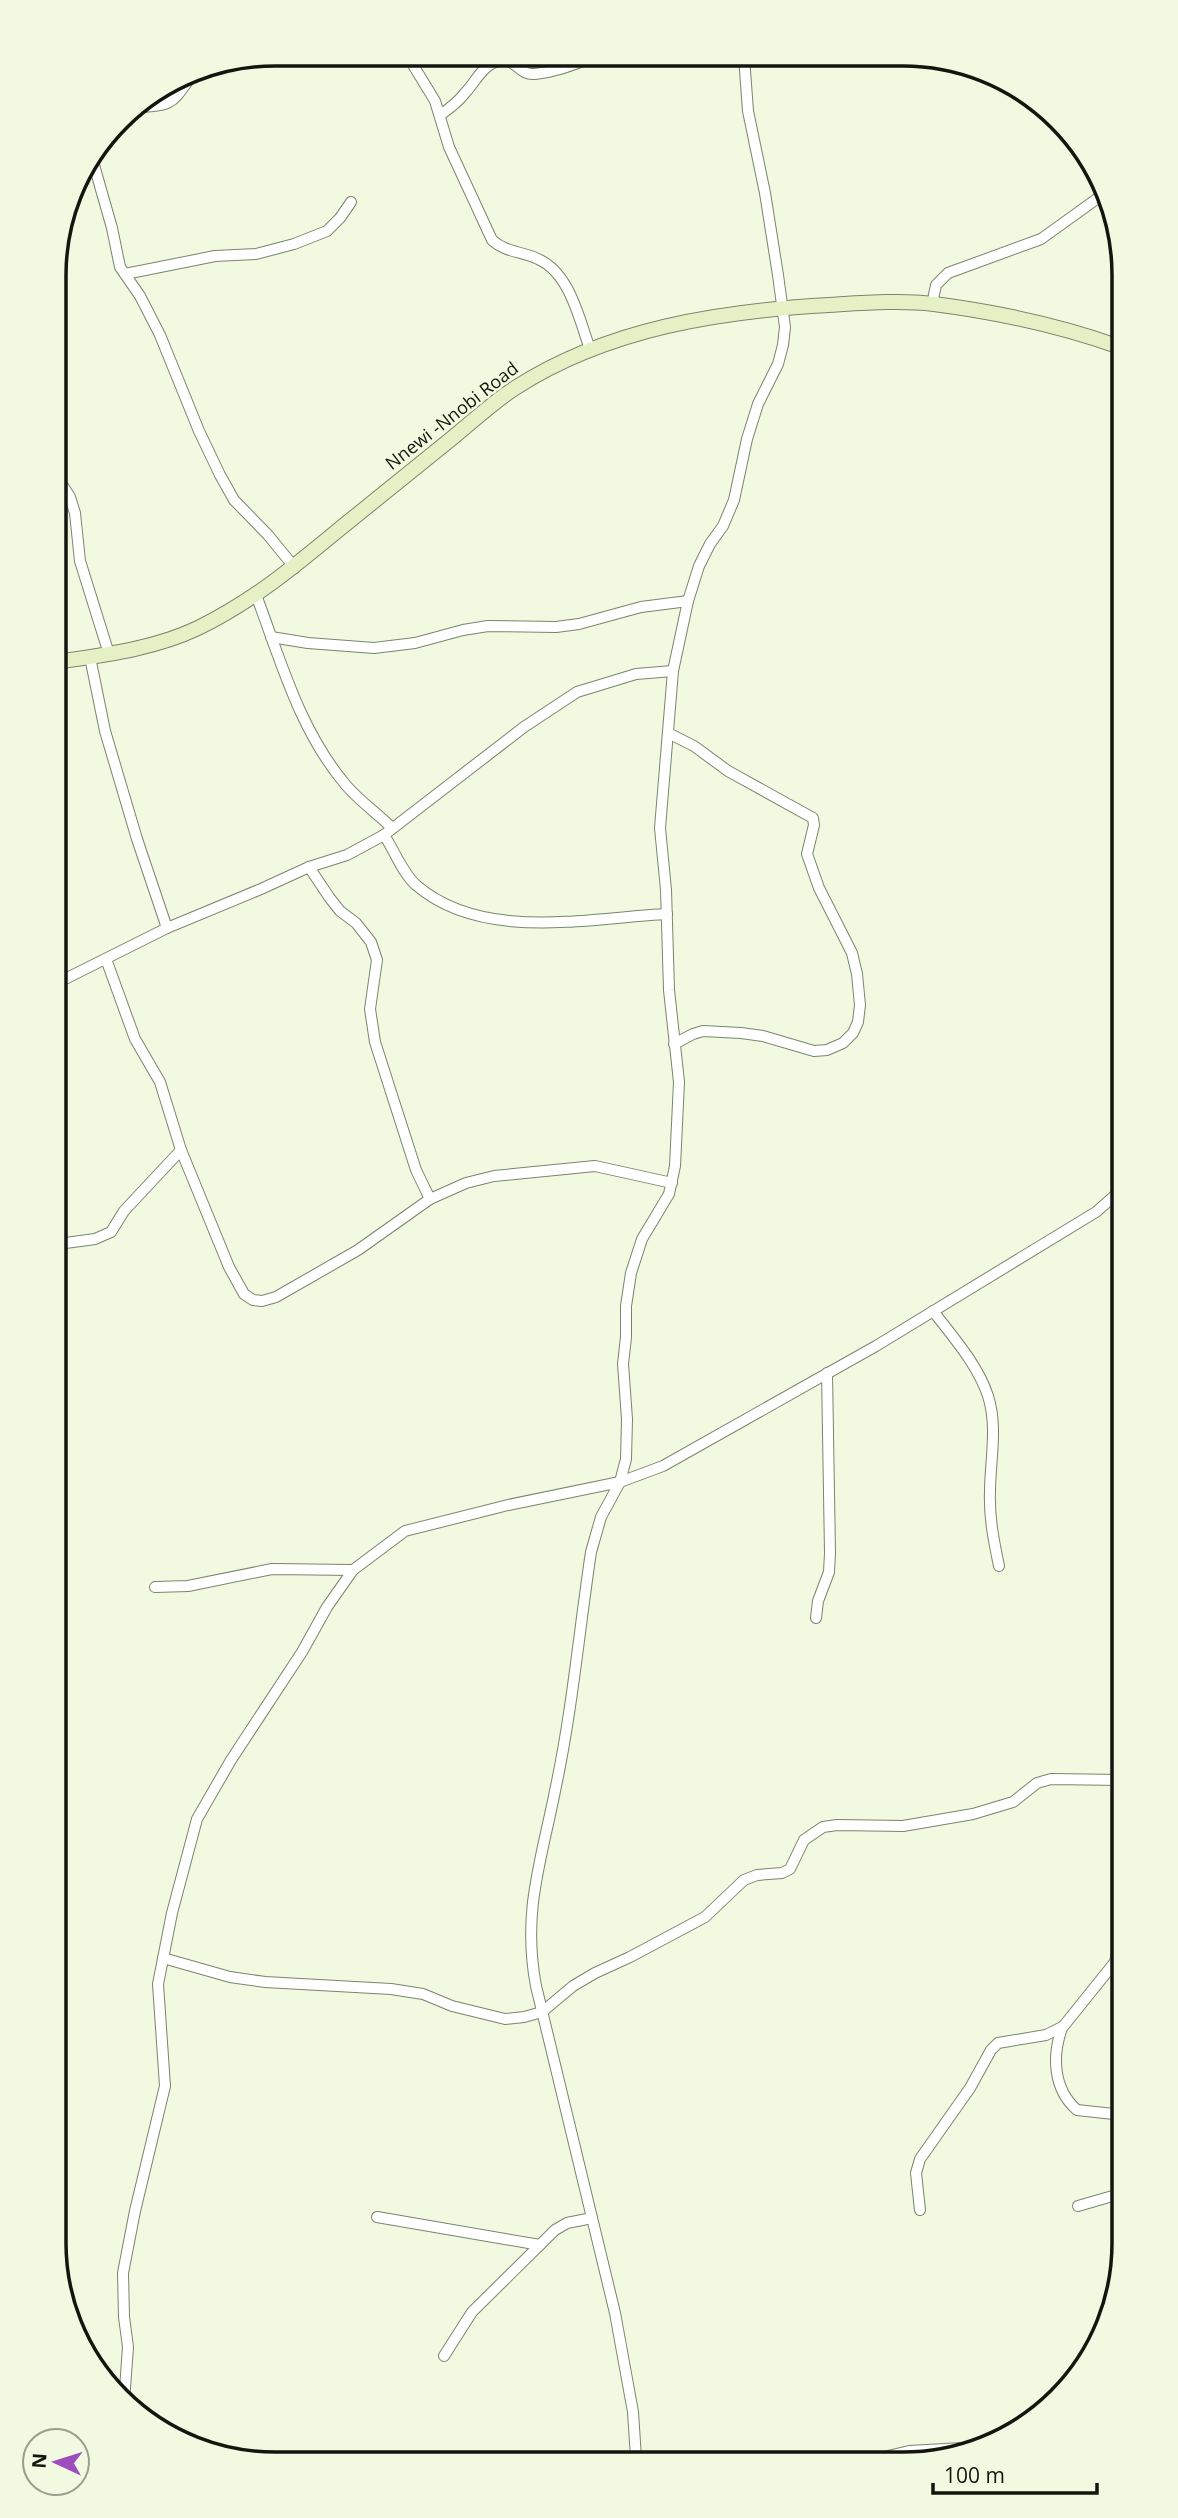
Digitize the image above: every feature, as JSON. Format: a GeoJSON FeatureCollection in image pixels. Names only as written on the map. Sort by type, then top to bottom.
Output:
{"type":"FeatureCollection","features":[{"type":"Feature","properties":{"kind":"main road","name":"Nnewi -Nnobi Road"},"geometry":{"type":"LineString","coordinates":[[67,660],[132,650],[196,629],[256,596],[295,568],[513,388],[565,359],[590,349],[681,322],[782,308],[865,303],[932,304],[996,314],[1071,330],[1112,345]]}},
{"type":"Feature","properties":{"kind":"street"},"geometry":{"type":"LineString","coordinates":[[415,67],[440,115],[450,147],[492,240],[505,250],[538,258],[553,268],[564,284],[590,349]]}},
{"type":"Feature","properties":{"kind":"street"},"geometry":{"type":"LineString","coordinates":[[440,115],[465,94],[487,67]]}},
{"type":"Feature","properties":{"kind":"street"},"geometry":{"type":"LineString","coordinates":[[519,67],[535,74],[558,67]]}},
{"type":"Feature","properties":{"kind":"street"},"geometry":{"type":"LineString","coordinates":[[635,2452],[625,2365],[531,1960],[531,1914],[538,1864],[556,1791],[591,1552],[601,1517],[620,1482],[627,1443],[623,1364],[631,1273],[642,1239],[664,1205],[672,1183],[679,1118],[679,1082],[667,971],[667,914],[660,828],[673,671],[688,601],[699,566],[723,526],[734,500],[750,428],[758,404],[778,364],[783,345],[785,327],[773,237],[748,111],[745,67]]}},
{"type":"Feature","properties":{"kind":"street"},"geometry":{"type":"LineString","coordinates":[[153,106],[172,102],[182,89]]}},
{"type":"Feature","properties":{"kind":"street"},"geometry":{"type":"LineString","coordinates":[[95,170],[120,267],[140,296],[160,335],[199,431],[234,500],[295,568]]}},
{"type":"Feature","properties":{"kind":"street"},"geometry":{"type":"LineString","coordinates":[[932,304],[936,285],[948,272],[1041,239],[1096,199]]}},
{"type":"Feature","properties":{"kind":"street"},"geometry":{"type":"LineString","coordinates":[[125,274],[203,258],[256,254],[294,244],[327,231],[351,202]]}},
{"type":"Feature","properties":{"kind":"street"},"geometry":{"type":"LineString","coordinates":[[67,493],[75,513],[80,561],[109,654]]}},
{"type":"Feature","properties":{"kind":"street"},"geometry":{"type":"LineString","coordinates":[[256,596],[306,726],[343,782],[388,831],[415,884],[435,897],[476,916],[566,923],[618,916],[667,914]]}},
{"type":"Feature","properties":{"kind":"street"},"geometry":{"type":"LineString","coordinates":[[271,637],[374,649],[415,643],[488,626],[579,625],[640,607],[688,601]]}},
{"type":"Feature","properties":{"kind":"street"},"geometry":{"type":"LineString","coordinates":[[90,657],[105,731],[167,928]]}},
{"type":"Feature","properties":{"kind":"street"},"geometry":{"type":"LineString","coordinates":[[67,978],[167,928],[309,867],[347,855],[388,831],[524,727],[577,692],[635,674],[673,671]]}},
{"type":"Feature","properties":{"kind":"street"},"geometry":{"type":"LineString","coordinates":[[668,733],[694,746],[728,771],[813,818],[814,825],[807,854],[819,888],[852,953],[860,1005],[858,1022],[853,1033],[844,1042],[827,1050],[803,1049],[763,1036],[703,1031],[674,1045]]}},
{"type":"Feature","properties":{"kind":"street"},"geometry":{"type":"LineString","coordinates":[[309,867],[340,911],[356,923],[371,942],[377,960],[370,1009],[375,1042],[416,1170],[430,1199]]}},
{"type":"Feature","properties":{"kind":"street"},"geometry":{"type":"LineString","coordinates":[[106,959],[135,1040],[160,1082],[181,1150],[229,1267],[244,1294],[253,1300],[262,1301],[276,1297],[327,1269],[430,1199],[466,1183],[494,1176],[595,1166],[672,1183]]}},
{"type":"Feature","properties":{"kind":"street"},"geometry":{"type":"LineString","coordinates":[[67,1243],[94,1239],[111,1232],[124,1211],[181,1150]]}},
{"type":"Feature","properties":{"kind":"street"},"geometry":{"type":"LineString","coordinates":[[125,2387],[128,2347],[123,2273],[165,2086],[158,1984],[172,1913],[197,1819],[231,1760],[296,1662],[327,1606],[354,1570],[405,1531],[508,1504],[620,1482],[663,1466],[933,1311],[1096,1212],[1112,1198]]}},
{"type":"Feature","properties":{"kind":"street"},"geometry":{"type":"LineString","coordinates":[[933,1311],[972,1363],[988,1396],[993,1420],[989,1493],[991,1524],[999,1566]]}},
{"type":"Feature","properties":{"kind":"street"},"geometry":{"type":"LineString","coordinates":[[816,1618],[818,1601],[829,1572],[830,1553],[827,1373]]}},
{"type":"Feature","properties":{"kind":"street"},"geometry":{"type":"LineString","coordinates":[[155,1587],[188,1586],[272,1569],[354,1570]]}},
{"type":"Feature","properties":{"kind":"street"},"geometry":{"type":"LineString","coordinates":[[163,1958],[230,1977],[265,1982],[402,1990],[505,2020],[542,2012],[584,1979],[705,1917],[744,1880],[790,1869],[804,1840],[823,1827],[903,1826],[973,1814],[1013,1802],[1037,1783],[1051,1779],[1111,1780]]}},
{"type":"Feature","properties":{"kind":"street"},"geometry":{"type":"LineString","coordinates":[[1111,1967],[1062,2027],[1058,2040],[1056,2072],[1062,2091],[1077,2110],[1111,2114]]}},
{"type":"Feature","properties":{"kind":"street"},"geometry":{"type":"LineString","coordinates":[[920,2210],[916,2173],[920,2159],[970,2088],[991,2050],[998,2043],[1046,2035],[1062,2027]]}},
{"type":"Feature","properties":{"kind":"street"},"geometry":{"type":"LineString","coordinates":[[1078,2206],[1111,2196]]}},
{"type":"Feature","properties":{"kind":"street"},"geometry":{"type":"LineString","coordinates":[[377,2217],[540,2245]]}},
{"type":"Feature","properties":{"kind":"street"},"geometry":{"type":"LineString","coordinates":[[444,2356],[472,2312],[555,2230],[567,2223],[592,2218]]}},
{"type":"Feature","properties":{"kind":"street"},"geometry":{"type":"LineString","coordinates":[[906,2452],[931,2450]]}}]}
